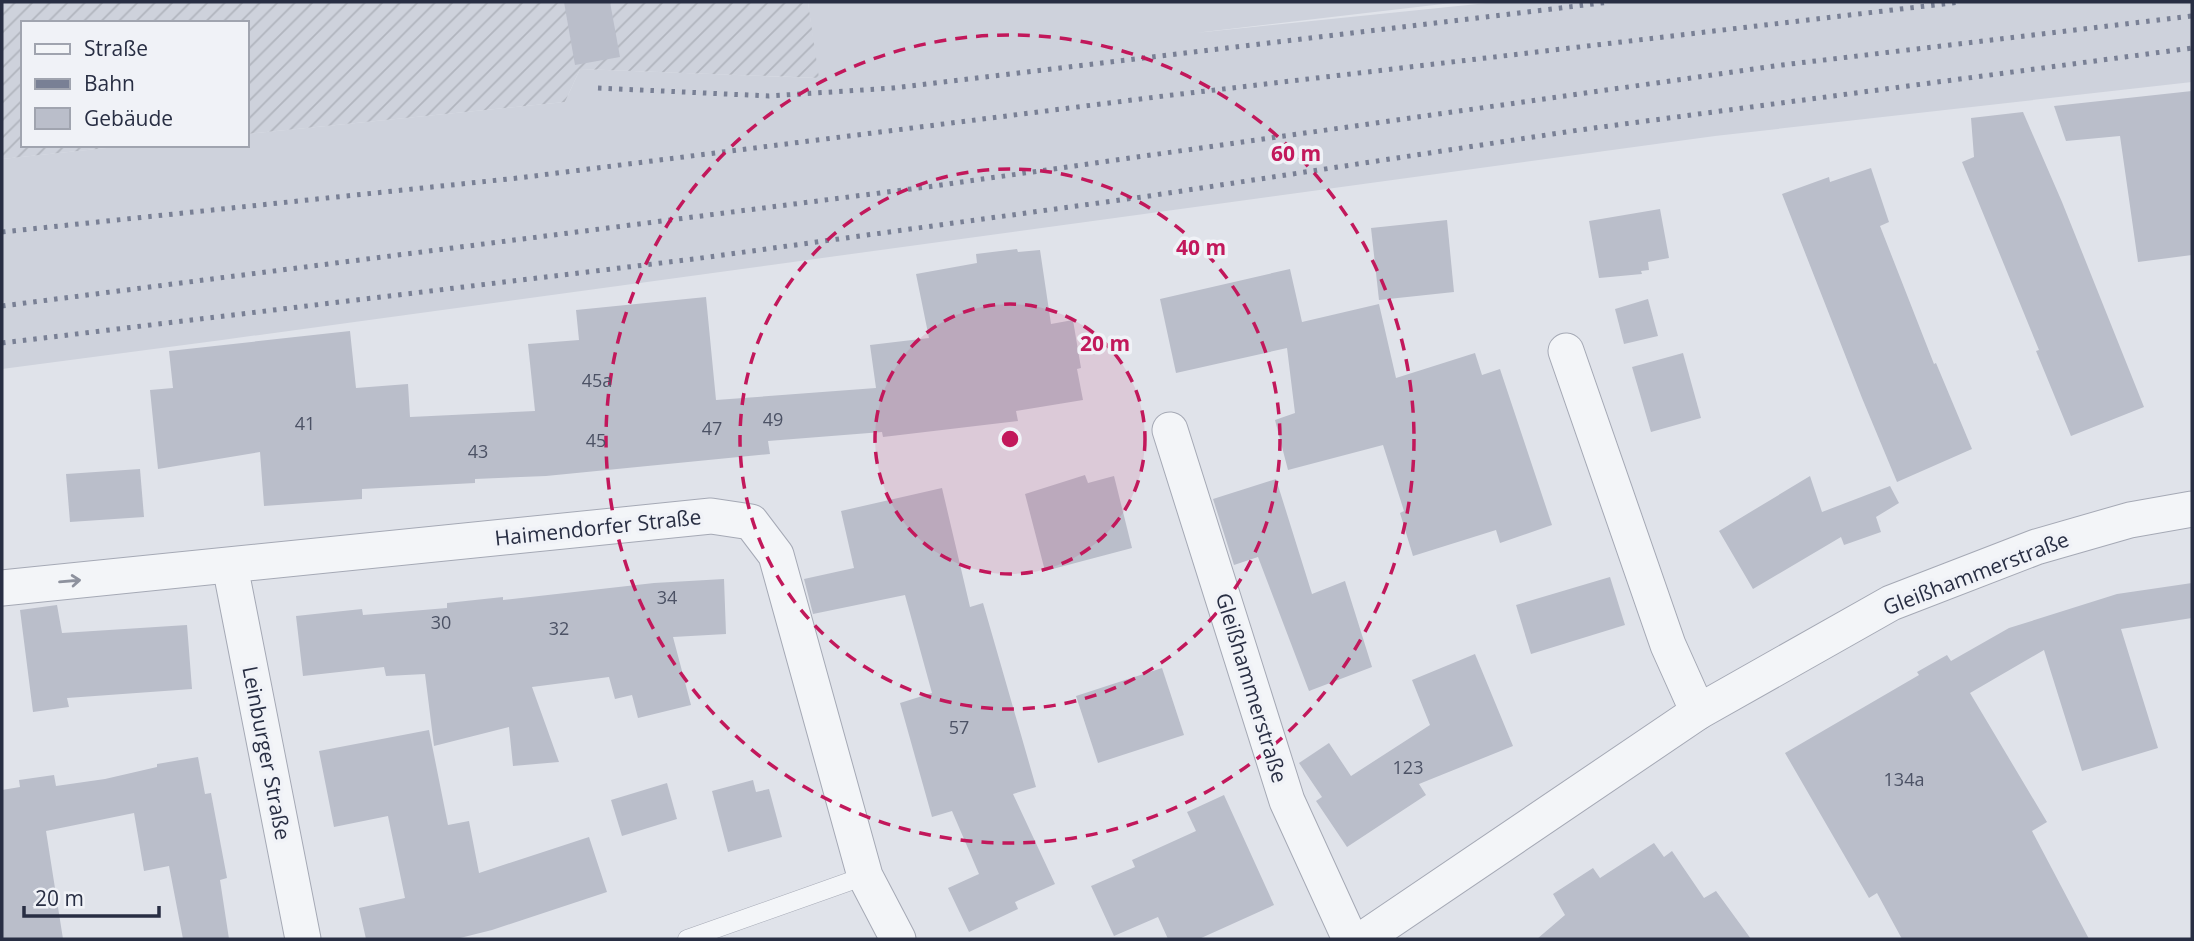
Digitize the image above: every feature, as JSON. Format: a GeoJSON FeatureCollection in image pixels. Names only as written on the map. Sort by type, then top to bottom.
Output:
{"type":"FeatureCollection","features":[{"type":"Feature","properties":{"kind":"street"},"geometry":{"type":"LineString","coordinates":[[1566,351],[1668,645],[1698,712]]}},
{"type":"Feature","properties":{"kind":"street","name":"Gleißhammerstraße"},"geometry":{"type":"LineString","coordinates":[[1170,430],[1286,801],[1350,939]]}},
{"type":"Feature","properties":{"kind":"street","name":"Gleißhammerstraße"},"geometry":{"type":"LineString","coordinates":[[1363,939],[1698,712],[1891,603],[2036,547],[2130,520],[2192,509]]}},
{"type":"Feature","properties":{"kind":"street","name":"Haimendorfer Straße"},"geometry":{"type":"LineString","coordinates":[[2,588],[711,516],[751,522],[776,555],[866,876],[898,939]]}},
{"type":"Feature","properties":{"kind":"street","name":"Leinburger Straße"},"geometry":{"type":"LineString","coordinates":[[230,566],[303,939]]}},
{"type":"Feature","properties":{"kind":"lane"},"geometry":{"type":"LineString","coordinates":[[687,939],[866,876]]}},
{"type":"Feature","properties":{"kind":"shaded area"},"geometry":{"type":"Polygon","coordinates":[[[2,2],[808,2],[819,78],[580,69],[565,102],[248,134],[248,21],[21,21],[21,147],[116,147],[2,159],[2,2]]]}},
{"type":"Feature","properties":{"kind":"shaded area"},"geometry":{"type":"Polygon","coordinates":[[[808,2],[1460,2],[1195,33],[1497,2],[2192,2],[2192,82],[1715,136],[2,369],[2,159],[116,147],[248,147],[248,134],[565,102],[580,69],[818,78],[808,2]]]}},
{"type":"Feature","properties":{"kind":"building"},"geometry":{"type":"Polygon","coordinates":[[[564,2],[610,2],[620,57],[575,65],[564,2]]]}},
{"type":"Feature","properties":{"kind":"building"},"geometry":{"type":"Polygon","coordinates":[[[2192,91],[2192,255],[2138,262],[2120,136],[2066,141],[2054,106],[2192,91]]]}},
{"type":"Feature","properties":{"kind":"building"},"geometry":{"type":"Polygon","coordinates":[[[2023,112],[2144,407],[2071,436],[1962,162],[1974,157],[1971,118],[2023,112]]]}},
{"type":"Feature","properties":{"kind":"building"},"geometry":{"type":"Polygon","coordinates":[[[1871,168],[1889,222],[1880,226],[1934,364],[1936,363],[1972,449],[1897,482],[1782,194],[1829,177],[1830,182],[1871,168]]]}},
{"type":"Feature","properties":{"kind":"building"},"geometry":{"type":"Polygon","coordinates":[[[1660,209],[1669,258],[1648,262],[1649,270],[1641,271],[1642,274],[1599,278],[1589,221],[1660,209]]]}},
{"type":"Feature","properties":{"kind":"building"},"geometry":{"type":"Polygon","coordinates":[[[1447,220],[1454,292],[1379,300],[1371,228],[1447,220]]]}},
{"type":"Feature","properties":{"kind":"building"},"geometry":{"type":"Polygon","coordinates":[[[1017,249],[1018,252],[1040,250],[1051,324],[1073,320],[1081,368],[1077,369],[1083,400],[1016,411],[1018,421],[883,437],[882,432],[768,441],[770,454],[546,476],[475,479],[475,483],[362,489],[362,499],[264,506],[260,452],[158,469],[150,390],[173,388],[169,351],[350,331],[356,388],[408,384],[410,417],[535,411],[528,344],[579,340],[576,310],[706,297],[716,400],[876,388],[870,345],[929,338],[916,274],[977,263],[976,254],[1017,249]]]}},
{"type":"Feature","properties":{"kind":"building"},"geometry":{"type":"Polygon","coordinates":[[[1290,269],[1302,322],[1379,304],[1396,378],[1475,353],[1482,375],[1500,369],[1552,525],[1500,543],[1496,530],[1413,556],[1400,513],[1404,511],[1383,445],[1288,470],[1275,420],[1295,413],[1287,348],[1176,373],[1160,299],[1290,269]]]}},
{"type":"Feature","properties":{"kind":"building"},"geometry":{"type":"Polygon","coordinates":[[[1648,299],[1658,336],[1624,344],[1615,309],[1648,299]]]}},
{"type":"Feature","properties":{"kind":"building"},"geometry":{"type":"Polygon","coordinates":[[[1683,353],[1701,418],[1651,432],[1632,367],[1683,353]]]}},
{"type":"Feature","properties":{"kind":"building"},"geometry":{"type":"Polygon","coordinates":[[[140,469],[144,517],[70,522],[66,474],[140,469]]]}},
{"type":"Feature","properties":{"kind":"building"},"geometry":{"type":"Polygon","coordinates":[[[1085,475],[1088,483],[1114,476],[1132,548],[1045,571],[1025,494],[1085,475]]]}},
{"type":"Feature","properties":{"kind":"building"},"geometry":{"type":"Polygon","coordinates":[[[1810,476],[1822,512],[1890,486],[1899,503],[1876,517],[1881,532],[1844,545],[1841,537],[1753,589],[1719,531],[1810,476]]]}},
{"type":"Feature","properties":{"kind":"building"},"geometry":{"type":"Polygon","coordinates":[[[1276,479],[1312,594],[1345,581],[1372,667],[1309,691],[1258,557],[1234,565],[1213,499],[1276,479]]]}},
{"type":"Feature","properties":{"kind":"building"},"geometry":{"type":"Polygon","coordinates":[[[942,488],[970,607],[983,603],[1036,787],[1013,794],[1055,884],[1015,902],[1018,909],[969,932],[948,888],[979,874],[952,811],[932,817],[900,703],[932,693],[905,595],[813,614],[804,579],[854,568],[841,511],[942,488]]]}},
{"type":"Feature","properties":{"kind":"building"},"geometry":{"type":"Polygon","coordinates":[[[1610,577],[1625,625],[1531,654],[1516,605],[1610,577]]]}},
{"type":"Feature","properties":{"kind":"building"},"geometry":{"type":"Polygon","coordinates":[[[724,579],[726,634],[673,637],[691,705],[638,718],[632,695],[615,699],[609,677],[532,687],[559,762],[513,766],[509,727],[434,746],[425,674],[386,676],[384,667],[303,676],[296,616],[362,609],[363,615],[447,608],[447,603],[503,597],[503,600],[654,583],[724,579]]]}},
{"type":"Feature","properties":{"kind":"building"},"geometry":{"type":"Polygon","coordinates":[[[2192,583],[2192,618],[2121,629],[2158,748],[2082,771],[2044,650],[1970,693],[2047,822],[2032,831],[2089,939],[1902,939],[1877,893],[1869,898],[1785,753],[1919,675],[1917,672],[1947,655],[1951,661],[2009,628],[2117,594],[2192,583]]]}},
{"type":"Feature","properties":{"kind":"building"},"geometry":{"type":"Polygon","coordinates":[[[57,605],[62,633],[187,625],[192,689],[67,698],[69,707],[33,712],[20,610],[57,605]]]}},
{"type":"Feature","properties":{"kind":"building"},"geometry":{"type":"Polygon","coordinates":[[[1475,654],[1513,746],[1419,784],[1426,795],[1347,847],[1316,801],[1322,797],[1299,763],[1329,743],[1351,776],[1430,725],[1412,680],[1475,654]]]}},
{"type":"Feature","properties":{"kind":"building"},"geometry":{"type":"Polygon","coordinates":[[[1162,668],[1184,735],[1098,763],[1076,696],[1162,668]]]}},
{"type":"Feature","properties":{"kind":"building"},"geometry":{"type":"Polygon","coordinates":[[[429,730],[448,825],[469,821],[479,873],[589,837],[607,892],[492,930],[456,939],[366,939],[359,908],[405,898],[388,816],[334,827],[319,751],[429,730]]]}},
{"type":"Feature","properties":{"kind":"building"},"geometry":{"type":"Polygon","coordinates":[[[198,757],[205,794],[211,793],[227,878],[220,880],[229,939],[183,939],[169,866],[144,871],[134,813],[46,831],[63,939],[2,939],[2,790],[20,787],[19,780],[54,775],[56,786],[105,779],[157,767],[157,764],[198,757]]]}},
{"type":"Feature","properties":{"kind":"building"},"geometry":{"type":"Polygon","coordinates":[[[753,780],[756,792],[769,789],[782,837],[728,852],[712,791],[753,780]]]}},
{"type":"Feature","properties":{"kind":"building"},"geometry":{"type":"Polygon","coordinates":[[[667,783],[677,819],[622,836],[611,800],[667,783]]]}},
{"type":"Feature","properties":{"kind":"building"},"geometry":{"type":"Polygon","coordinates":[[[1224,795],[1274,905],[1199,939],[1168,939],[1158,917],[1114,936],[1091,886],[1135,867],[1132,860],[1196,831],[1187,812],[1224,795]]]}},
{"type":"Feature","properties":{"kind":"building"},"geometry":{"type":"Polygon","coordinates":[[[1654,843],[1664,857],[1672,851],[1704,898],[1716,891],[1751,939],[1537,939],[1565,915],[1553,894],[1593,868],[1600,878],[1654,843]]]}},
{"type":"Feature","properties":{"kind":"railway"},"geometry":{"type":"LineString","coordinates":[[598,88],[769,96],[893,88],[1610,2]]}},
{"type":"Feature","properties":{"kind":"railway"},"geometry":{"type":"LineString","coordinates":[[2,232],[518,178],[1164,96],[1960,2]]}},
{"type":"Feature","properties":{"kind":"railway"},"geometry":{"type":"LineString","coordinates":[[2,306],[934,186],[1782,65],[2192,16]]}},
{"type":"Feature","properties":{"kind":"railway"},"geometry":{"type":"LineString","coordinates":[[2,343],[694,259],[1149,196],[1579,130],[2192,48]]}}]}
